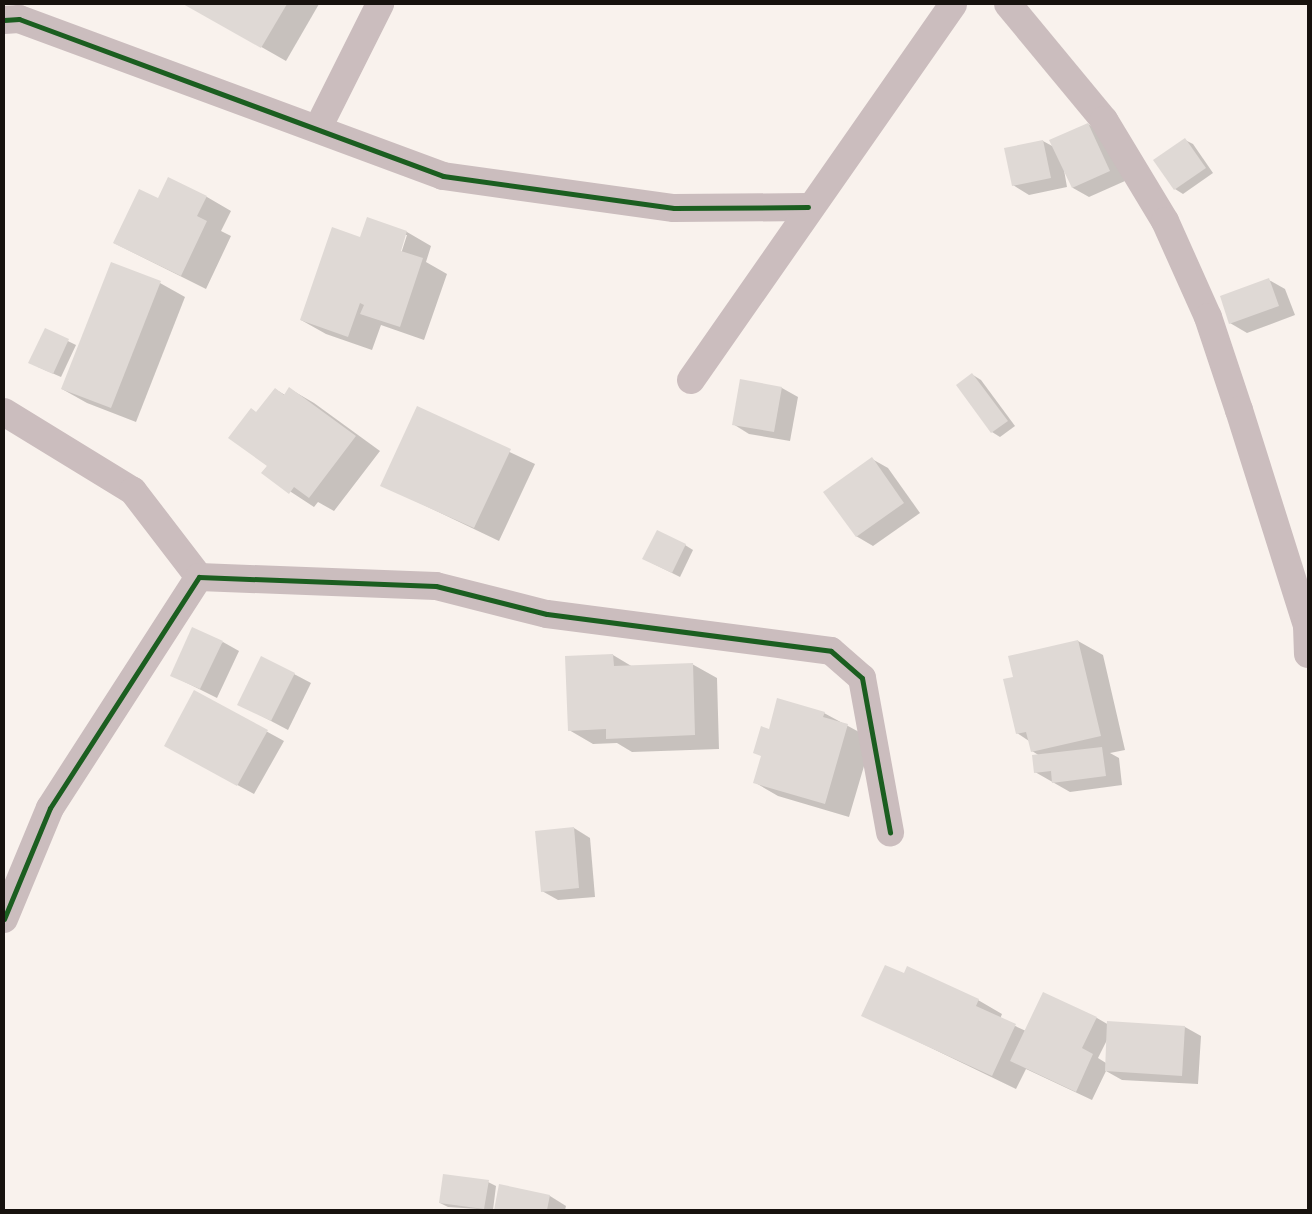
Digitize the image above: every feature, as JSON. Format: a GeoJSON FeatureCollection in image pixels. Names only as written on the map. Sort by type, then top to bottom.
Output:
{"type":"FeatureCollection","features":[{"type":"Feature","properties":{"kind":"street"},"geometry":{"type":"LineString","coordinates":[[318,128],[380,4]]}},
{"type":"Feature","properties":{"kind":"street"},"geometry":{"type":"LineString","coordinates":[[692,380],[808,208],[953,4]]}},
{"type":"Feature","properties":{"kind":"street"},"geometry":{"type":"LineString","coordinates":[[1008,4],[1104,120],[1165,221],[1208,316],[1240,410],[1307,626],[1308,654]]}},
{"type":"Feature","properties":{"kind":"street"},"geometry":{"type":"LineString","coordinates":[[4,20],[19,19],[318,128],[443,176],[674,208],[808,208]]}},
{"type":"Feature","properties":{"kind":"street"},"geometry":{"type":"LineString","coordinates":[[4,412],[133,491],[199,577]]}},
{"type":"Feature","properties":{"kind":"street"},"geometry":{"type":"LineString","coordinates":[[199,577],[436,586],[547,614],[831,651],[862,678],[890,832]]}},
{"type":"Feature","properties":{"kind":"street"},"geometry":{"type":"LineString","coordinates":[[4,919],[50,808],[199,577]]}},
{"type":"Feature","properties":{"kind":"building"},"geometry":{"type":"Polygon","coordinates":[[[183,4],[287,4],[261,48],[183,4]]]}},
{"type":"Feature","properties":{"kind":"building"},"geometry":{"type":"Polygon","coordinates":[[[1088,123],[1110,171],[1072,188],[1049,140],[1088,123]]]}},
{"type":"Feature","properties":{"kind":"building"},"geometry":{"type":"Polygon","coordinates":[[[1185,138],[1206,168],[1174,190],[1153,160],[1185,138]]]}},
{"type":"Feature","properties":{"kind":"building"},"geometry":{"type":"Polygon","coordinates":[[[1043,140],[1051,178],[1012,186],[1004,148],[1043,140]]]}},
{"type":"Feature","properties":{"kind":"building"},"geometry":{"type":"Polygon","coordinates":[[[168,177],[207,196],[197,216],[207,221],[181,276],[113,243],[139,189],[158,198],[168,177]]]}},
{"type":"Feature","properties":{"kind":"building"},"geometry":{"type":"Polygon","coordinates":[[[367,217],[407,231],[401,251],[423,258],[400,327],[360,314],[364,305],[360,303],[348,337],[300,320],[332,227],[360,237],[367,217]]]}},
{"type":"Feature","properties":{"kind":"building"},"geometry":{"type":"Polygon","coordinates":[[[111,262],[161,281],[111,408],[61,389],[111,262]]]}},
{"type":"Feature","properties":{"kind":"building"},"geometry":{"type":"Polygon","coordinates":[[[1269,278],[1279,306],[1229,324],[1220,296],[1269,278]]]}},
{"type":"Feature","properties":{"kind":"building"},"geometry":{"type":"Polygon","coordinates":[[[45,328],[69,339],[53,374],[28,363],[45,328]]]}},
{"type":"Feature","properties":{"kind":"building"},"geometry":{"type":"Polygon","coordinates":[[[972,373],[1008,421],[991,433],[956,385],[972,373]]]}},
{"type":"Feature","properties":{"kind":"building"},"geometry":{"type":"Polygon","coordinates":[[[740,379],[782,387],[774,432],[732,425],[740,379]]]}},
{"type":"Feature","properties":{"kind":"building"},"geometry":{"type":"Polygon","coordinates":[[[289,387],[356,436],[309,498],[294,487],[289,494],[261,473],[267,466],[228,438],[251,408],[256,412],[275,388],[284,395],[289,387]]]}},
{"type":"Feature","properties":{"kind":"building"},"geometry":{"type":"Polygon","coordinates":[[[417,406],[511,449],[474,528],[380,486],[417,406]]]}},
{"type":"Feature","properties":{"kind":"building"},"geometry":{"type":"Polygon","coordinates":[[[872,457],[904,503],[856,537],[823,492],[872,457]]]}},
{"type":"Feature","properties":{"kind":"building"},"geometry":{"type":"Polygon","coordinates":[[[657,530],[686,544],[672,573],[642,559],[657,530]]]}},
{"type":"Feature","properties":{"kind":"building"},"geometry":{"type":"Polygon","coordinates":[[[192,627],[223,641],[200,689],[170,676],[192,627]]]}},
{"type":"Feature","properties":{"kind":"building"},"geometry":{"type":"Polygon","coordinates":[[[1078,640],[1101,736],[1031,752],[1026,732],[1016,734],[1003,679],[1013,677],[1008,656],[1078,640]]]}},
{"type":"Feature","properties":{"kind":"building"},"geometry":{"type":"Polygon","coordinates":[[[613,654],[614,666],[693,663],[695,735],[606,739],[606,729],[568,731],[565,656],[613,654]]]}},
{"type":"Feature","properties":{"kind":"building"},"geometry":{"type":"Polygon","coordinates":[[[261,656],[295,673],[271,721],[237,705],[261,656]]]}},
{"type":"Feature","properties":{"kind":"building"},"geometry":{"type":"Polygon","coordinates":[[[194,690],[268,730],[237,786],[164,746],[194,690]]]}},
{"type":"Feature","properties":{"kind":"building"},"geometry":{"type":"Polygon","coordinates":[[[777,698],[825,712],[823,717],[848,724],[825,804],[753,783],[761,756],[753,753],[761,726],[769,729],[777,698]]]}},
{"type":"Feature","properties":{"kind":"building"},"geometry":{"type":"Polygon","coordinates":[[[1102,747],[1106,776],[1052,783],[1051,771],[1034,773],[1032,755],[1102,747]]]}},
{"type":"Feature","properties":{"kind":"building"},"geometry":{"type":"Polygon","coordinates":[[[574,827],[579,888],[541,892],[535,831],[574,827]]]}},
{"type":"Feature","properties":{"kind":"building"},"geometry":{"type":"Polygon","coordinates":[[[885,965],[904,973],[907,966],[979,999],[976,1006],[1016,1024],[992,1076],[861,1016],[885,965]]]}},
{"type":"Feature","properties":{"kind":"building"},"geometry":{"type":"Polygon","coordinates":[[[1043,992],[1097,1017],[1082,1048],[1093,1054],[1076,1092],[1010,1061],[1043,992]]]}},
{"type":"Feature","properties":{"kind":"building"},"geometry":{"type":"Polygon","coordinates":[[[1107,1021],[1185,1026],[1182,1076],[1105,1071],[1107,1021]]]}},
{"type":"Feature","properties":{"kind":"building"},"geometry":{"type":"Polygon","coordinates":[[[443,1174],[489,1180],[484,1209],[439,1203],[443,1174]]]}},
{"type":"Feature","properties":{"kind":"building"},"geometry":{"type":"Polygon","coordinates":[[[499,1184],[550,1195],[547,1210],[494,1210],[499,1184]]]}},
{"type":"Feature","properties":{"kind":"cycle path"},"geometry":{"type":"LineString","coordinates":[[4,20],[19,19],[443,176],[674,208],[808,207]]}},
{"type":"Feature","properties":{"kind":"cycle path"},"geometry":{"type":"LineString","coordinates":[[4,919],[50,808],[199,577],[436,586],[547,614],[831,651],[862,678],[890,832]]}}]}
